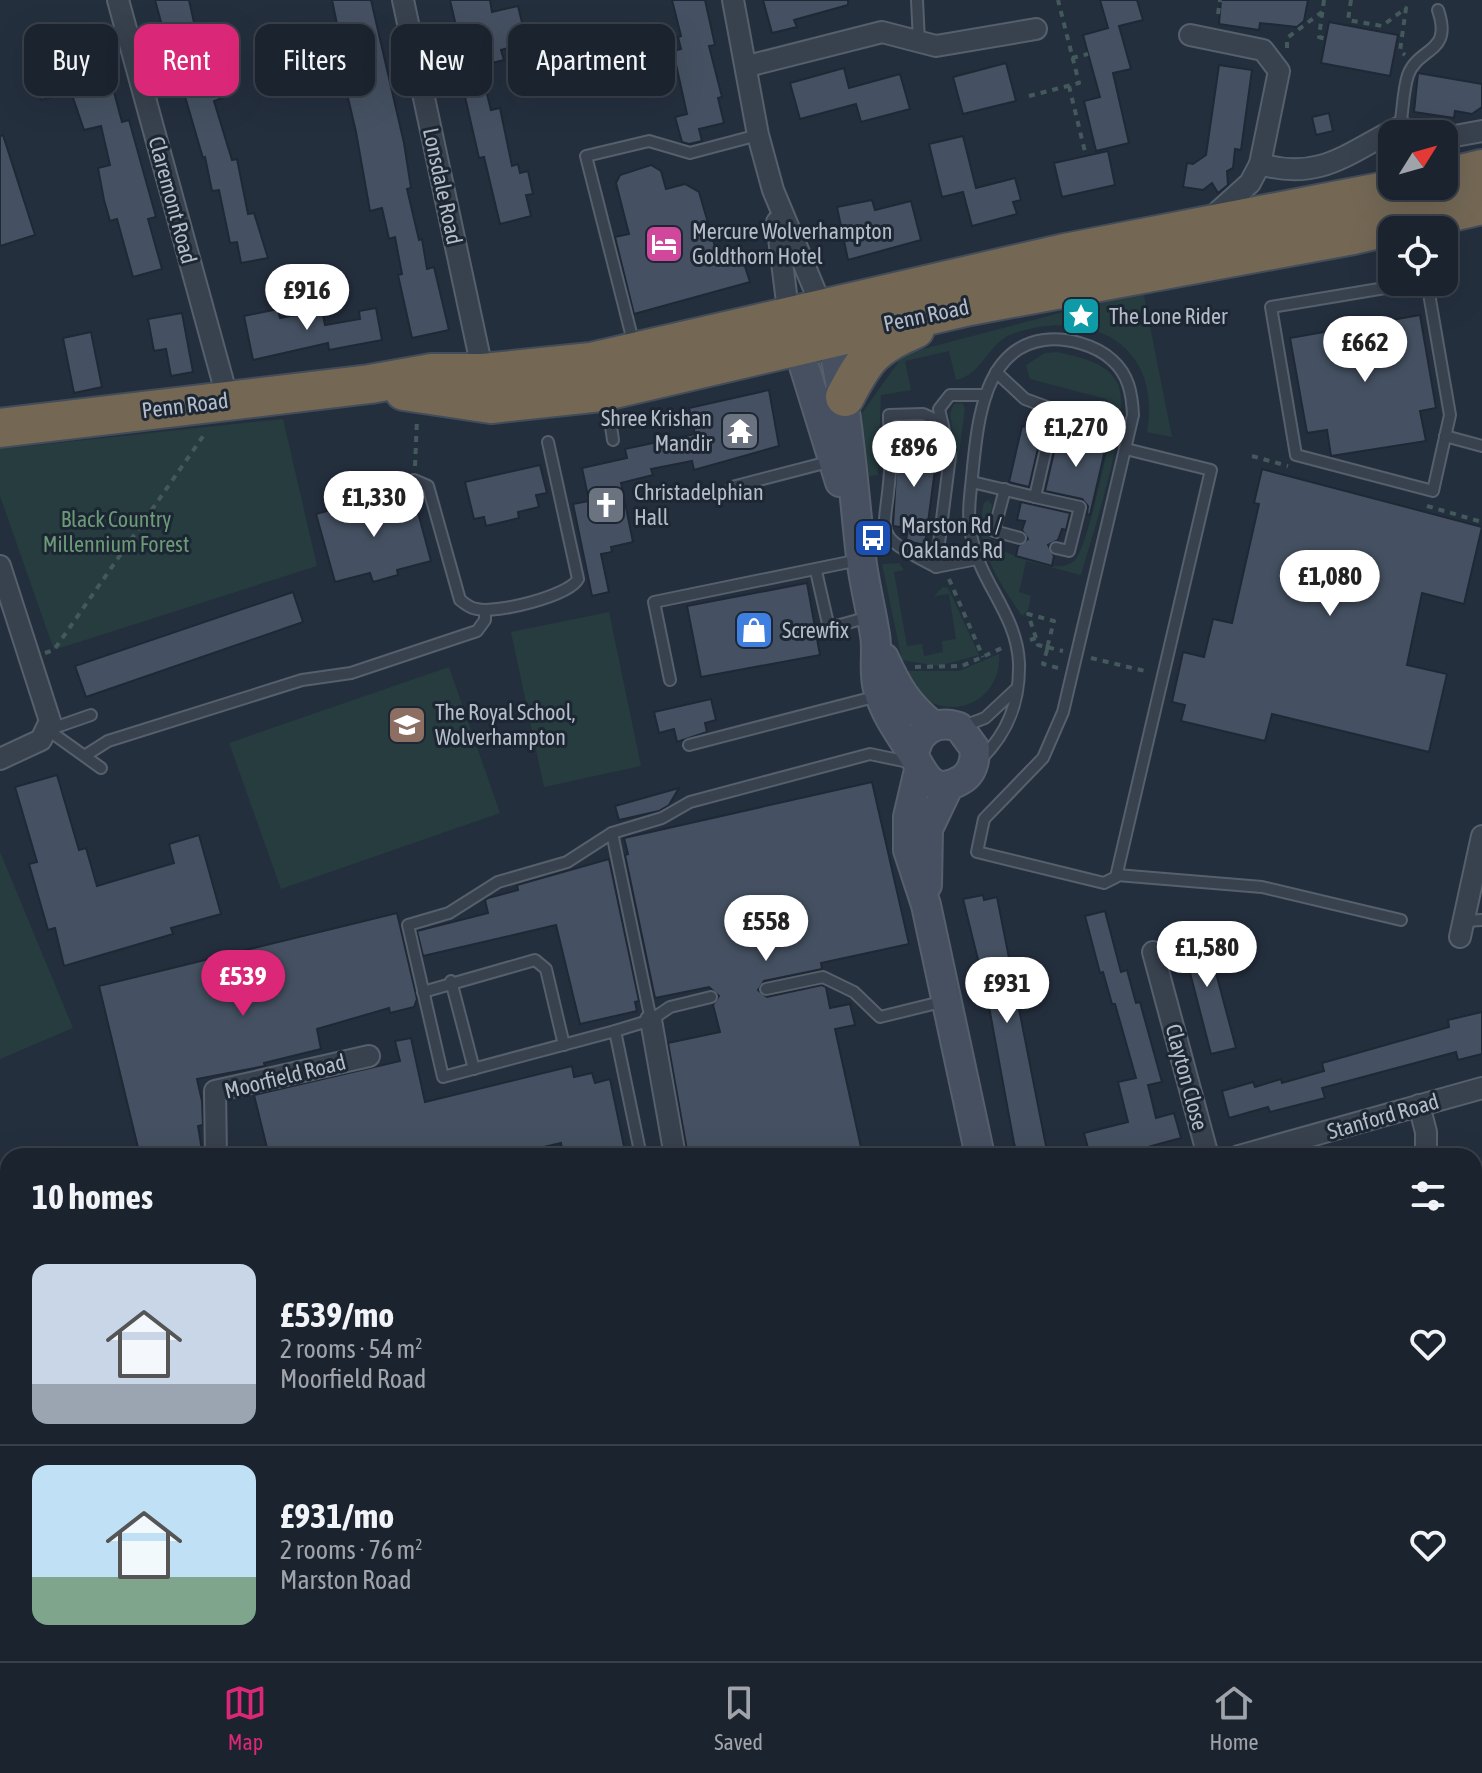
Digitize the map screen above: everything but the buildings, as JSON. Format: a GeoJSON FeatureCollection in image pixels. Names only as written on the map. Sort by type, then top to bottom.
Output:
{"type":"FeatureCollection","features":[{"type":"Feature","properties":{"kind":"highway"},"geometry":{"type":"LineString","coordinates":[[1458,175],[1482,169]]}},
{"type":"Feature","properties":{"kind":"highway","name":"Penn Road"},"geometry":{"type":"LineString","coordinates":[[370,384],[491,404],[606,391],[746,360],[810,327],[1204,224],[1378,192]]}},
{"type":"Feature","properties":{"kind":"highway","name":"Penn Road"},"geometry":{"type":"LineString","coordinates":[[0,428],[219,414],[432,373],[483,373],[591,362],[810,327],[969,306],[1353,235],[1482,205]]}},
{"type":"Feature","properties":{"kind":"highway"},"geometry":{"type":"LineString","coordinates":[[845,397],[862,364],[886,341],[969,306]]}},
{"type":"Feature","properties":{"kind":"street","name":"Claremont Road"},"geometry":{"type":"LineString","coordinates":[[118,0],[219,414]]}},
{"type":"Feature","properties":{"kind":"street","name":"Lonsdale Road"},"geometry":{"type":"LineString","coordinates":[[403,0],[483,373]]}},
{"type":"Feature","properties":{"kind":"street"},"geometry":{"type":"LineString","coordinates":[[733,0],[748,66],[758,135],[810,327],[834,461],[861,560],[874,627],[880,696],[886,716],[916,764],[932,782],[949,785],[959,782],[973,767],[972,741],[913,710],[898,689],[874,627]]}},
{"type":"Feature","properties":{"kind":"street"},"geometry":{"type":"LineString","coordinates":[[748,66],[882,32],[919,42],[954,45],[1036,29]]}},
{"type":"Feature","properties":{"kind":"street"},"geometry":{"type":"LineString","coordinates":[[1190,35],[1263,50],[1278,69],[1260,164],[1250,183],[1204,224]]}},
{"type":"Feature","properties":{"kind":"street"},"geometry":{"type":"LineString","coordinates":[[1458,138],[1482,131]]}},
{"type":"Feature","properties":{"kind":"street"},"geometry":{"type":"LineString","coordinates":[[1260,164],[1293,169],[1332,165],[1378,139]]}},
{"type":"Feature","properties":{"kind":"street"},"geometry":{"type":"LineString","coordinates":[[773,190],[810,327],[845,397],[861,560]]}},
{"type":"Feature","properties":{"kind":"street"},"geometry":{"type":"LineString","coordinates":[[0,566],[50,721],[41,740],[0,759]]}},
{"type":"Feature","properties":{"kind":"street"},"geometry":{"type":"LineString","coordinates":[[947,727],[919,738],[908,817],[908,850],[926,905],[978,1148]]}},
{"type":"Feature","properties":{"kind":"street"},"geometry":{"type":"LineString","coordinates":[[926,905],[928,829],[949,785]]}},
{"type":"Feature","properties":{"kind":"street"},"geometry":{"type":"LineString","coordinates":[[1469,926],[1482,836]]}},
{"type":"Feature","properties":{"kind":"street","name":"Clayton Close"},"geometry":{"type":"LineString","coordinates":[[1153,952],[1206,1148]]}},
{"type":"Feature","properties":{"kind":"street"},"geometry":{"type":"LineString","coordinates":[[651,1020],[674,1148]]}},
{"type":"Feature","properties":{"kind":"street","name":"Moorfield Road"},"geometry":{"type":"LineString","coordinates":[[216,1148],[215,1091],[369,1056]]}},
{"type":"Feature","properties":{"kind":"street","name":"Stanford Road"},"geometry":{"type":"LineString","coordinates":[[1267,1148],[1482,1088]]}},
{"type":"Feature","properties":{"kind":"street"},"geometry":{"type":"LineString","coordinates":[[1419,1105],[1426,1132],[1426,1148]]}},
{"type":"Feature","properties":{"kind":"lane"},"geometry":{"type":"LineString","coordinates":[[917,0],[919,42]]}},
{"type":"Feature","properties":{"kind":"lane"},"geometry":{"type":"LineString","coordinates":[[1401,120],[1408,76],[1416,64],[1436,47],[1441,36],[1438,10]]}},
{"type":"Feature","properties":{"kind":"lane"},"geometry":{"type":"LineString","coordinates":[[636,353],[586,156],[649,141],[690,153],[758,135]]}},
{"type":"Feature","properties":{"kind":"lane"},"geometry":{"type":"LineString","coordinates":[[1378,289],[1271,307],[1296,455],[1433,491],[1450,415],[1429,296]]}},
{"type":"Feature","properties":{"kind":"lane"},"geometry":{"type":"LineString","coordinates":[[973,767],[1004,735],[1013,716],[1019,665],[1016,643],[1005,609],[977,559],[968,512],[981,408],[996,372],[1023,345],[1053,339],[1091,348],[1112,359],[1124,373],[1132,393],[1133,415],[1053,739],[1028,776],[988,812],[977,852],[1104,883],[1117,875],[1211,470],[1126,449]]}},
{"type":"Feature","properties":{"kind":"lane"},"geometry":{"type":"LineString","coordinates":[[996,372],[1025,399],[1055,410],[1035,497]]}},
{"type":"Feature","properties":{"kind":"lane"},"geometry":{"type":"LineString","coordinates":[[606,391],[613,440]]}},
{"type":"Feature","properties":{"kind":"lane"},"geometry":{"type":"LineString","coordinates":[[940,566],[950,456],[939,409],[950,395],[962,392],[986,395]]}},
{"type":"Feature","properties":{"kind":"lane"},"geometry":{"type":"LineString","coordinates":[[941,422],[923,414],[889,415],[890,471],[884,530],[896,546],[940,566],[977,559]]}},
{"type":"Feature","properties":{"kind":"lane"},"geometry":{"type":"LineString","coordinates":[[1445,436],[1482,446]]}},
{"type":"Feature","properties":{"kind":"lane"},"geometry":{"type":"LineString","coordinates":[[368,492],[414,480],[428,486],[460,600],[468,607],[502,609],[566,591],[578,579],[548,442]]}},
{"type":"Feature","properties":{"kind":"lane"},"geometry":{"type":"LineString","coordinates":[[732,487],[834,461]]}},
{"type":"Feature","properties":{"kind":"lane"},"geometry":{"type":"LineString","coordinates":[[972,482],[1080,507],[1069,551],[1056,548]]}},
{"type":"Feature","properties":{"kind":"lane"},"geometry":{"type":"LineString","coordinates":[[1005,489],[994,531],[1020,538]]}},
{"type":"Feature","properties":{"kind":"lane"},"geometry":{"type":"LineString","coordinates":[[670,680],[654,602],[861,560]]}},
{"type":"Feature","properties":{"kind":"lane"},"geometry":{"type":"LineString","coordinates":[[816,571],[829,628],[874,627]]}},
{"type":"Feature","properties":{"kind":"lane"},"geometry":{"type":"LineString","coordinates":[[86,755],[123,737],[302,680],[351,673],[477,631],[485,620],[485,610]]}},
{"type":"Feature","properties":{"kind":"lane"},"geometry":{"type":"LineString","coordinates":[[947,727],[985,718],[1015,690]]}},
{"type":"Feature","properties":{"kind":"lane"},"geometry":{"type":"LineString","coordinates":[[689,745],[880,696]]}},
{"type":"Feature","properties":{"kind":"lane"},"geometry":{"type":"LineString","coordinates":[[48,730],[91,715]]}},
{"type":"Feature","properties":{"kind":"lane"},"geometry":{"type":"LineString","coordinates":[[48,730],[101,768]]}},
{"type":"Feature","properties":{"kind":"lane"},"geometry":{"type":"LineString","coordinates":[[711,997],[670,1007],[651,1020],[615,1031],[443,1077],[408,925],[449,913],[498,882],[567,862],[612,833],[662,818],[690,802],[870,754],[916,764]]}},
{"type":"Feature","properties":{"kind":"lane"},"geometry":{"type":"LineString","coordinates":[[612,833],[651,1020]]}},
{"type":"Feature","properties":{"kind":"lane"},"geometry":{"type":"LineString","coordinates":[[1117,875],[1262,887],[1401,920]]}},
{"type":"Feature","properties":{"kind":"lane"},"geometry":{"type":"LineString","coordinates":[[423,992],[451,981],[535,960],[546,969],[564,1045]]}},
{"type":"Feature","properties":{"kind":"lane"},"geometry":{"type":"LineString","coordinates":[[766,989],[823,977],[854,992],[880,1017],[947,1000]]}},
{"type":"Feature","properties":{"kind":"lane"},"geometry":{"type":"LineString","coordinates":[[451,981],[474,1069]]}},
{"type":"Feature","properties":{"kind":"lane"},"geometry":{"type":"LineString","coordinates":[[615,1031],[639,1148]]}},
{"type":"Feature","properties":{"kind":"path"},"geometry":{"type":"LineString","coordinates":[[1029,96],[1079,83],[1058,0]]}},
{"type":"Feature","properties":{"kind":"path"},"geometry":{"type":"LineString","coordinates":[[1218,14],[1220,0]]}},
{"type":"Feature","properties":{"kind":"path"},"geometry":{"type":"LineString","coordinates":[[1324,0],[1319,37],[1326,39]]}},
{"type":"Feature","properties":{"kind":"path"},"geometry":{"type":"LineString","coordinates":[[1351,0],[1348,20],[1382,26],[1406,8],[1400,51],[1416,64]]}},
{"type":"Feature","properties":{"kind":"path"},"geometry":{"type":"LineString","coordinates":[[1278,69],[1288,58],[1287,38],[1322,12]]}},
{"type":"Feature","properties":{"kind":"path"},"geometry":{"type":"LineString","coordinates":[[1072,58],[1088,54]]}},
{"type":"Feature","properties":{"kind":"path"},"geometry":{"type":"LineString","coordinates":[[1049,81],[1051,90]]}},
{"type":"Feature","properties":{"kind":"path"},"geometry":{"type":"LineString","coordinates":[[1069,86],[1086,156]]}},
{"type":"Feature","properties":{"kind":"path"},"geometry":{"type":"LineString","coordinates":[[414,480],[418,405]]}},
{"type":"Feature","properties":{"kind":"path"},"geometry":{"type":"LineString","coordinates":[[44,653],[54,650],[219,414]]}},
{"type":"Feature","properties":{"kind":"path"},"geometry":{"type":"LineString","coordinates":[[940,566],[983,657]]}},
{"type":"Feature","properties":{"kind":"path"},"geometry":{"type":"LineString","coordinates":[[1062,651],[1058,668],[1043,664],[1047,647],[1054,621],[1028,614],[1038,645],[1062,651],[1076,654],[1164,676]]}},
{"type":"Feature","properties":{"kind":"path"},"geometry":{"type":"LineString","coordinates":[[901,667],[943,669],[1036,638]]}},
{"type":"Feature","properties":{"kind":"green space"},"geometry":{"type":"Polygon","coordinates":[[[1143,291],[1172,437],[1147,432],[1149,401],[1143,375],[1131,355],[1114,340],[1092,330],[1067,325],[1040,327],[1003,339],[979,366],[956,380],[949,351],[905,361],[911,390],[881,395],[878,475],[868,476],[859,417],[904,354],[1143,291]]]}},
{"type":"Feature","properties":{"kind":"green space"},"geometry":{"type":"Polygon","coordinates":[[[1058,352],[1091,361],[1112,375],[1121,397],[1120,419],[1109,476],[1081,575],[1026,561],[1019,592],[1031,596],[1028,610],[1022,616],[997,577],[985,549],[981,519],[984,503],[988,500],[992,505],[987,532],[1006,552],[1048,565],[1064,566],[1074,561],[1091,518],[1114,418],[1112,406],[1106,399],[1030,379],[1026,365],[1045,353],[1058,352]]]}},
{"type":"Feature","properties":{"kind":"green space"},"geometry":{"type":"Polygon","coordinates":[[[962,403],[965,408],[957,469],[950,413],[954,404],[962,403]]]}},
{"type":"Feature","properties":{"kind":"green space","name":"Black Country Millennium Forest"},"geometry":{"type":"Polygon","coordinates":[[[283,419],[317,566],[54,650],[0,496],[0,449],[283,419]]]}},
{"type":"Feature","properties":{"kind":"green space"},"geometry":{"type":"Polygon","coordinates":[[[899,563],[904,570],[894,572],[907,646],[922,644],[924,656],[943,652],[942,641],[956,639],[949,594],[934,596],[943,587],[948,588],[979,655],[938,666],[902,660],[882,564],[899,563]]]}},
{"type":"Feature","properties":{"kind":"green space"},"geometry":{"type":"Polygon","coordinates":[[[609,612],[641,766],[544,787],[511,632],[609,612]]]}},
{"type":"Feature","properties":{"kind":"green space"},"geometry":{"type":"Polygon","coordinates":[[[999,654],[993,682],[975,701],[963,706],[936,704],[922,697],[905,671],[959,671],[999,654]]]}},
{"type":"Feature","properties":{"kind":"green space"},"geometry":{"type":"Polygon","coordinates":[[[449,667],[500,813],[281,889],[229,743],[449,667]]]}},
{"type":"Feature","properties":{"kind":"green space"},"geometry":{"type":"Polygon","coordinates":[[[0,852],[73,1028],[0,1059],[0,852]]]}},
{"type":"Feature","properties":{"kind":"place","name":"Mercure Wolverhampton Goldthorn Hotel"},"geometry":{"type":"Point","coordinates":[664,244]}},
{"type":"Feature","properties":{"kind":"place","name":"The Lone Rider"},"geometry":{"type":"Point","coordinates":[1081,316]}},
{"type":"Feature","properties":{"kind":"place","name":"Shree Krishan Mandir"},"geometry":{"type":"Point","coordinates":[740,431]}},
{"type":"Feature","properties":{"kind":"place","name":"Christadelphian Hall"},"geometry":{"type":"Point","coordinates":[606,505]}},
{"type":"Feature","properties":{"kind":"place","name":"Marston Rd / Oaklands Rd"},"geometry":{"type":"Point","coordinates":[873,538]}},
{"type":"Feature","properties":{"kind":"place","name":"Screwfix"},"geometry":{"type":"Point","coordinates":[754,630]}},
{"type":"Feature","properties":{"kind":"place","name":"The Royal School, Wolverhampton"},"geometry":{"type":"Point","coordinates":[407,725]}}]}
